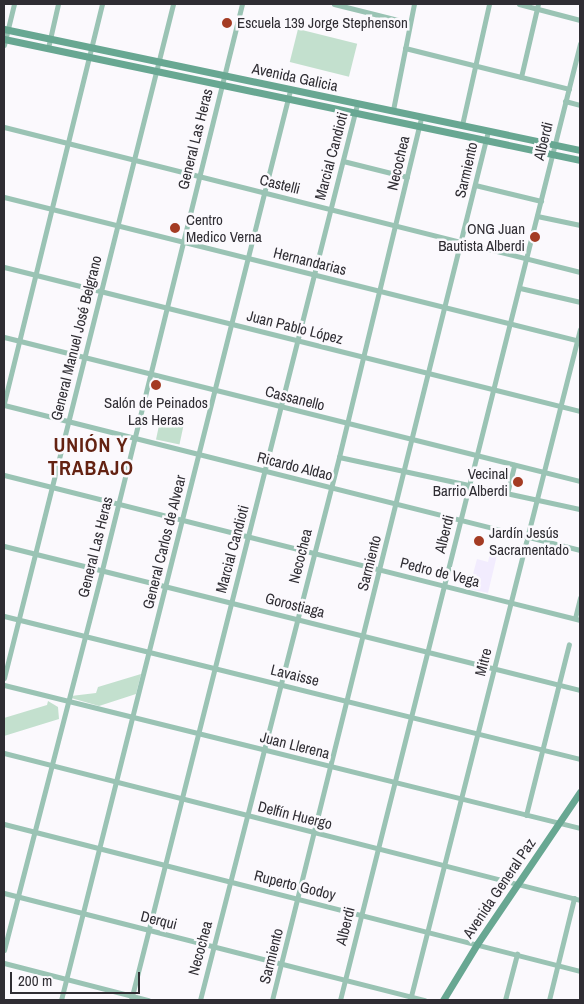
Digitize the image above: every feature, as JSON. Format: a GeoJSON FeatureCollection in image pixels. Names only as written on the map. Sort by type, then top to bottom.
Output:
{"type":"FeatureCollection","features":[{"type":"Feature","properties":{"kind":"main road","name":"Avenida Galicia"},"geometry":{"type":"LineString","coordinates":[[6,29],[580,150]]}},
{"type":"Feature","properties":{"kind":"main road","name":"Avenida Galicia"},"geometry":{"type":"LineString","coordinates":[[4,41],[89,56],[580,160]]}},
{"type":"Feature","properties":{"kind":"main road","name":"Avenida General Paz"},"geometry":{"type":"LineString","coordinates":[[444,1000],[477,944],[580,792]]}},
{"type":"Feature","properties":{"kind":"street"},"geometry":{"type":"LineString","coordinates":[[4,41],[14,4]]}},
{"type":"Feature","properties":{"kind":"street"},"geometry":{"type":"LineString","coordinates":[[48,48],[58,4]]}},
{"type":"Feature","properties":{"kind":"street"},"geometry":{"type":"LineString","coordinates":[[4,404],[102,4]]}},
{"type":"Feature","properties":{"kind":"street","name":"General Manuel José Belgrano"},"geometry":{"type":"LineString","coordinates":[[4,678],[132,160],[173,4]]}},
{"type":"Feature","properties":{"kind":"street","name":"General Las Heras"},"geometry":{"type":"LineString","coordinates":[[4,950],[135,439],[242,4]]}},
{"type":"Feature","properties":{"kind":"street"},"geometry":{"type":"LineString","coordinates":[[334,4],[410,23]]}},
{"type":"Feature","properties":{"kind":"street"},"geometry":{"type":"LineString","coordinates":[[363,12],[365,4]]}},
{"type":"Feature","properties":{"kind":"street"},"geometry":{"type":"LineString","coordinates":[[393,110],[414,4]]}},
{"type":"Feature","properties":{"kind":"street"},"geometry":{"type":"LineString","coordinates":[[462,125],[489,4]]}},
{"type":"Feature","properties":{"kind":"street"},"geometry":{"type":"LineString","coordinates":[[519,4],[537,6],[580,20]]}},
{"type":"Feature","properties":{"kind":"street"},"geometry":{"type":"LineString","coordinates":[[521,77],[537,6]]}},
{"type":"Feature","properties":{"kind":"street","name":"Alberdi"},"geometry":{"type":"LineString","coordinates":[[340,1000],[520,288],[565,101],[578,62],[580,44]]}},
{"type":"Feature","properties":{"kind":"street"},"geometry":{"type":"LineString","coordinates":[[405,48],[569,89]]}},
{"type":"Feature","properties":{"kind":"street","name":"General Carlos de Alvear"},"geometry":{"type":"LineString","coordinates":[[61,1000],[115,782],[216,392],[290,90]]}},
{"type":"Feature","properties":{"kind":"street"},"geometry":{"type":"LineString","coordinates":[[565,101],[580,105]]}},
{"type":"Feature","properties":{"kind":"street","name":"Marcial Candioti"},"geometry":{"type":"LineString","coordinates":[[131,998],[150,930],[181,799],[249,538],[357,104]]}},
{"type":"Feature","properties":{"kind":"street","name":"Necochea"},"geometry":{"type":"LineString","coordinates":[[200,1000],[339,457],[421,117]]}},
{"type":"Feature","properties":{"kind":"street","name":"Castelli"},"geometry":{"type":"LineString","coordinates":[[4,127],[580,272]]}},
{"type":"Feature","properties":{"kind":"street","name":"Sarmiento"},"geometry":{"type":"LineString","coordinates":[[272,1000],[348,701],[428,373],[446,308],[488,131]]}},
{"type":"Feature","properties":{"kind":"street"},"geometry":{"type":"LineString","coordinates":[[343,161],[407,177]]}},
{"type":"Feature","properties":{"kind":"street"},"geometry":{"type":"LineString","coordinates":[[475,185],[541,201]]}},
{"type":"Feature","properties":{"kind":"street","name":"Hernandarias"},"geometry":{"type":"LineString","coordinates":[[4,197],[579,341]]}},
{"type":"Feature","properties":{"kind":"street"},"geometry":{"type":"LineString","coordinates":[[537,216],[580,225]]}},
{"type":"Feature","properties":{"kind":"street","name":"Juan Pablo López"},"geometry":{"type":"LineString","coordinates":[[4,267],[580,411]]}},
{"type":"Feature","properties":{"kind":"street"},"geometry":{"type":"LineString","coordinates":[[520,288],[580,302]]}},
{"type":"Feature","properties":{"kind":"street","name":"Mitre"},"geometry":{"type":"LineString","coordinates":[[410,998],[510,602],[529,537],[579,341],[580,329]]}},
{"type":"Feature","properties":{"kind":"street","name":"Cassanello"},"geometry":{"type":"LineString","coordinates":[[4,337],[216,392],[580,481]]}},
{"type":"Feature","properties":{"kind":"street","name":"Ricardo Aldao"},"geometry":{"type":"LineString","coordinates":[[4,404],[265,472],[580,550]]}},
{"type":"Feature","properties":{"kind":"street"},"geometry":{"type":"LineString","coordinates":[[339,457],[580,509]]}},
{"type":"Feature","properties":{"kind":"street"},"geometry":{"type":"LineString","coordinates":[[507,494],[514,465]]}},
{"type":"Feature","properties":{"kind":"street","name":"Pedro de Vega"},"geometry":{"type":"LineString","coordinates":[[4,475],[118,506],[578,619]]}},
{"type":"Feature","properties":{"kind":"street","name":"Gorostiaga"},"geometry":{"type":"LineString","coordinates":[[4,546],[580,690]]}},
{"type":"Feature","properties":{"kind":"street"},"geometry":{"type":"LineString","coordinates":[[578,619],[580,598]]}},
{"type":"Feature","properties":{"kind":"street","name":"Lavaisse"},"geometry":{"type":"LineString","coordinates":[[4,616],[580,759]]}},
{"type":"Feature","properties":{"kind":"street"},"geometry":{"type":"LineString","coordinates":[[526,815],[569,644]]}},
{"type":"Feature","properties":{"kind":"street","name":"Juan Llerena"},"geometry":{"type":"LineString","coordinates":[[4,685],[580,828]]}},
{"type":"Feature","properties":{"kind":"street","name":"Delfín Huergo"},"geometry":{"type":"LineString","coordinates":[[4,753],[580,900]]}},
{"type":"Feature","properties":{"kind":"street","name":"Ruperto Godoy"},"geometry":{"type":"LineString","coordinates":[[4,824],[580,971]]}},
{"type":"Feature","properties":{"kind":"street","name":"Derqui"},"geometry":{"type":"LineString","coordinates":[[4,894],[410,998],[425,1000]]}},
{"type":"Feature","properties":{"kind":"street"},"geometry":{"type":"LineString","coordinates":[[549,1000],[574,898]]}},
{"type":"Feature","properties":{"kind":"street"},"geometry":{"type":"LineString","coordinates":[[505,1000],[517,954]]}},
{"type":"Feature","properties":{"kind":"street"},"geometry":{"type":"LineString","coordinates":[[4,963],[131,998],[148,1000]]}},
{"type":"Feature","properties":{"kind":"shaded area"},"geometry":{"type":"Polygon","coordinates":[[[491,549],[498,551],[488,593],[469,589],[477,559],[488,562],[491,549]]]}},
{"type":"Feature","properties":{"kind":"green space"},"geometry":{"type":"Polygon","coordinates":[[[298,29],[357,44],[349,77],[290,62],[298,29]]]}},
{"type":"Feature","properties":{"kind":"green space"},"geometry":{"type":"Polygon","coordinates":[[[161,416],[184,421],[179,444],[156,439],[161,416]]]}},
{"type":"Feature","properties":{"kind":"green space"},"geometry":{"type":"Polygon","coordinates":[[[141,674],[136,694],[99,706],[71,698],[71,696],[96,693],[98,687],[141,674]]]}},
{"type":"Feature","properties":{"kind":"green space"},"geometry":{"type":"Polygon","coordinates":[[[48,701],[58,707],[59,719],[4,736],[4,718],[47,705],[48,701]]]}},
{"type":"Feature","properties":{"kind":"place","name":"Escuela 139 Jorge Stephenson"},"geometry":{"type":"Point","coordinates":[227,23]}},
{"type":"Feature","properties":{"kind":"place","name":"Centro Medico Verna"},"geometry":{"type":"Point","coordinates":[175,228]}},
{"type":"Feature","properties":{"kind":"place","name":"ONG Juan Bautista Alberdi"},"geometry":{"type":"Point","coordinates":[535,237]}},
{"type":"Feature","properties":{"kind":"place","name":"Salón de Peinados Las Heras"},"geometry":{"type":"Point","coordinates":[156,385]}},
{"type":"Feature","properties":{"kind":"place","name":"Vecinal Barrio Alberdi"},"geometry":{"type":"Point","coordinates":[518,482]}},
{"type":"Feature","properties":{"kind":"place","name":"Jardín Jesús Sacramentado"},"geometry":{"type":"Point","coordinates":[479,541]}},
{"type":"Feature","properties":{"kind":"district","name":"UNIÓN Y TRABAJO"},"geometry":{"type":"Point","coordinates":[91,456]}}]}
